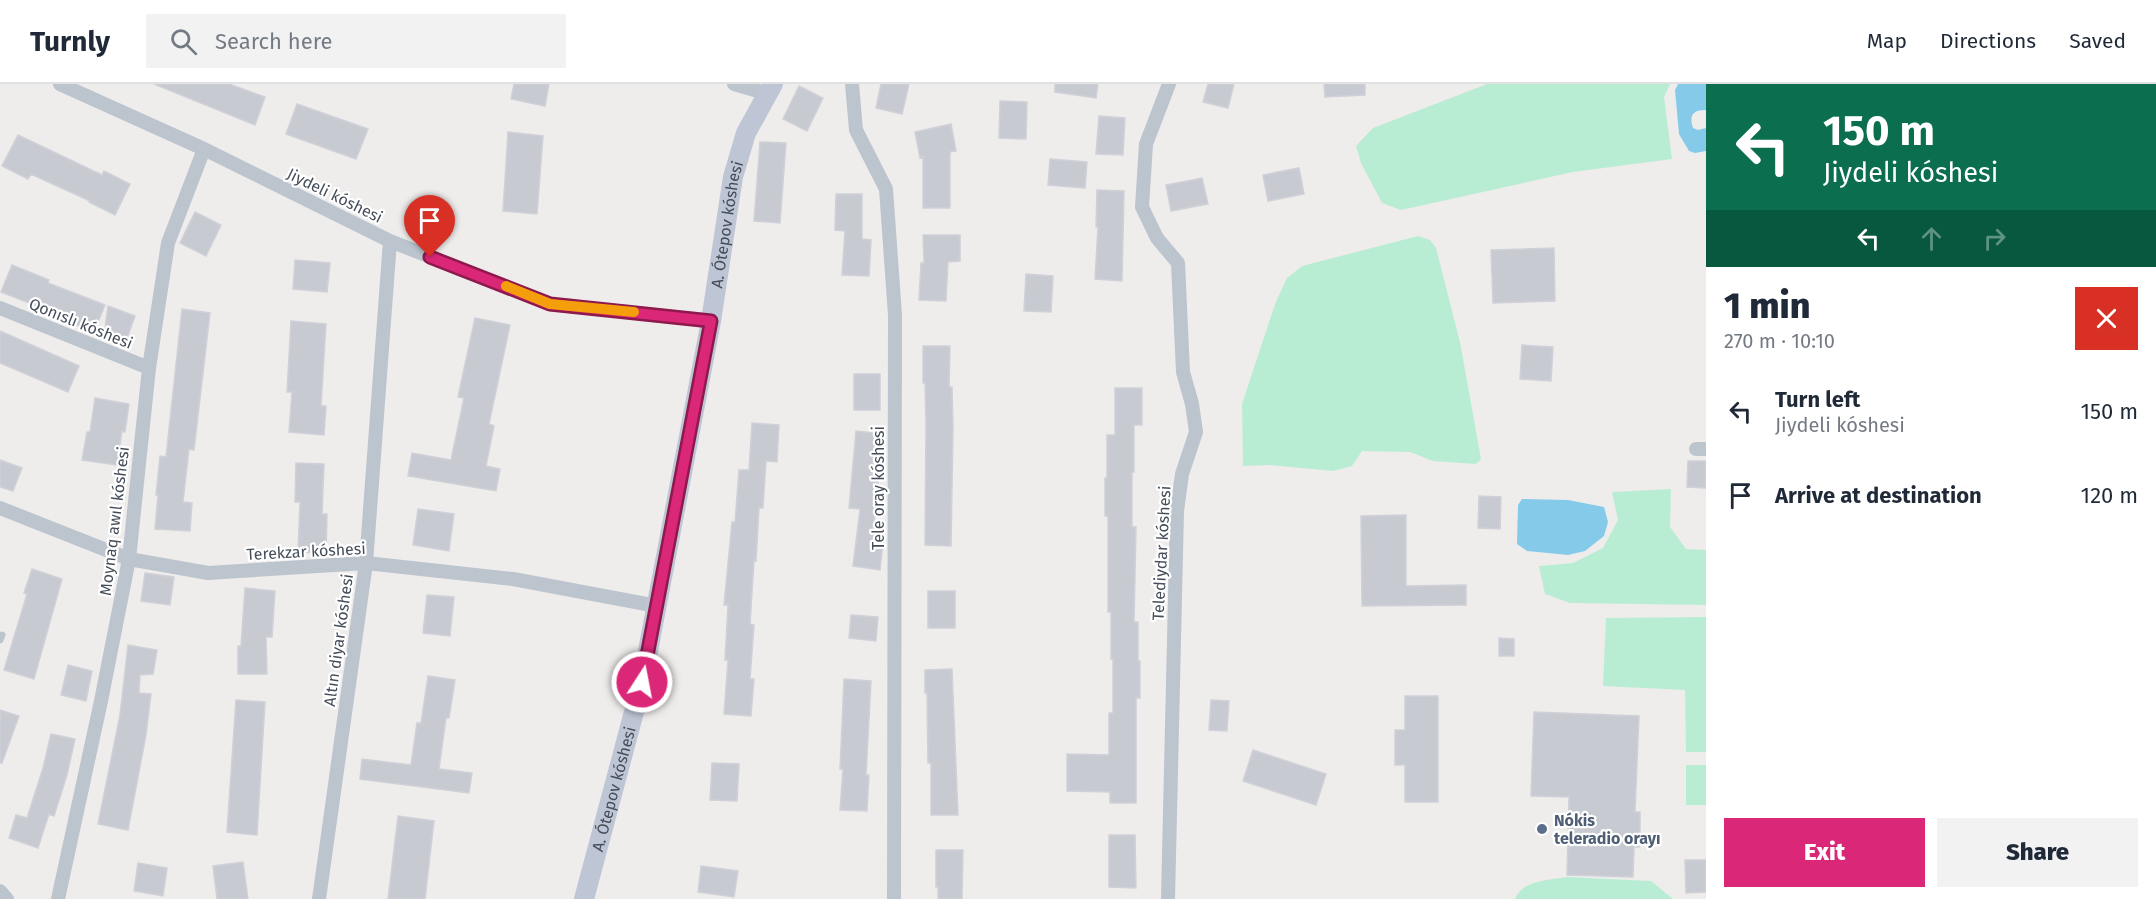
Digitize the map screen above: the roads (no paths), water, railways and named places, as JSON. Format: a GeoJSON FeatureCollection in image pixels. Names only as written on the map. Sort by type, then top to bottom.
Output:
{"type":"FeatureCollection","features":[{"type":"Feature","properties":{"kind":"street","name":"Jiydeli kóshesi"},"geometry":{"type":"LineString","coordinates":[[60,84],[204,149],[390,241],[550,304],[711,321]]}},
{"type":"Feature","properties":{"kind":"street"},"geometry":{"type":"LineString","coordinates":[[734,84],[771,89]]}},
{"type":"Feature","properties":{"kind":"street","name":"Tele oray kóshesi"},"geometry":{"type":"LineString","coordinates":[[852,84],[856,130],[886,189],[895,315],[894,899]]}},
{"type":"Feature","properties":{"kind":"street","name":"Telediydar kóshesi"},"geometry":{"type":"LineString","coordinates":[[1168,899],[1177,511],[1182,474],[1196,432],[1192,404],[1183,372],[1178,263],[1157,238],[1142,207],[1146,144],[1169,84]]}},
{"type":"Feature","properties":{"kind":"street","name":"A. Ótepov kóshesi"},"geometry":{"type":"LineString","coordinates":[[584,899],[642,682],[711,321],[733,177],[746,133],[771,89]]}},
{"type":"Feature","properties":{"kind":"street","name":"Moynaq awıl kóshesi"},"geometry":{"type":"LineString","coordinates":[[58,899],[129,559],[149,368],[168,243],[204,149]]}},
{"type":"Feature","properties":{"kind":"street","name":"Altın diyar kóshesi"},"geometry":{"type":"LineString","coordinates":[[319,899],[366,563],[390,241]]}},
{"type":"Feature","properties":{"kind":"street","name":"Qonıslı kóshesi"},"geometry":{"type":"LineString","coordinates":[[0,308],[149,368]]}},
{"type":"Feature","properties":{"kind":"street","name":"Terekzar kóshesi"},"geometry":{"type":"LineString","coordinates":[[0,508],[129,559],[208,573],[366,563],[513,579],[657,606]]}},
{"type":"Feature","properties":{"kind":"street"},"geometry":{"type":"LineString","coordinates":[[0,891],[7,899]]}},
{"type":"Feature","properties":{"kind":"water"},"geometry":{"type":"Polygon","coordinates":[[[1678,84],[1706,84],[1706,110],[1693,114],[1691,120],[1693,128],[1698,130],[1706,128],[1706,151],[1695,153],[1689,151],[1679,134],[1675,90],[1678,84]]]}},
{"type":"Feature","properties":{"kind":"water"},"geometry":{"type":"Polygon","coordinates":[[[1522,499],[1568,500],[1604,507],[1608,522],[1604,536],[1585,551],[1568,555],[1527,551],[1517,544],[1518,505],[1522,499]]]}},
{"type":"Feature","properties":{"kind":"place","name":"Nókis teleradio orayı"},"geometry":{"type":"Point","coordinates":[1542,829]}}]}
